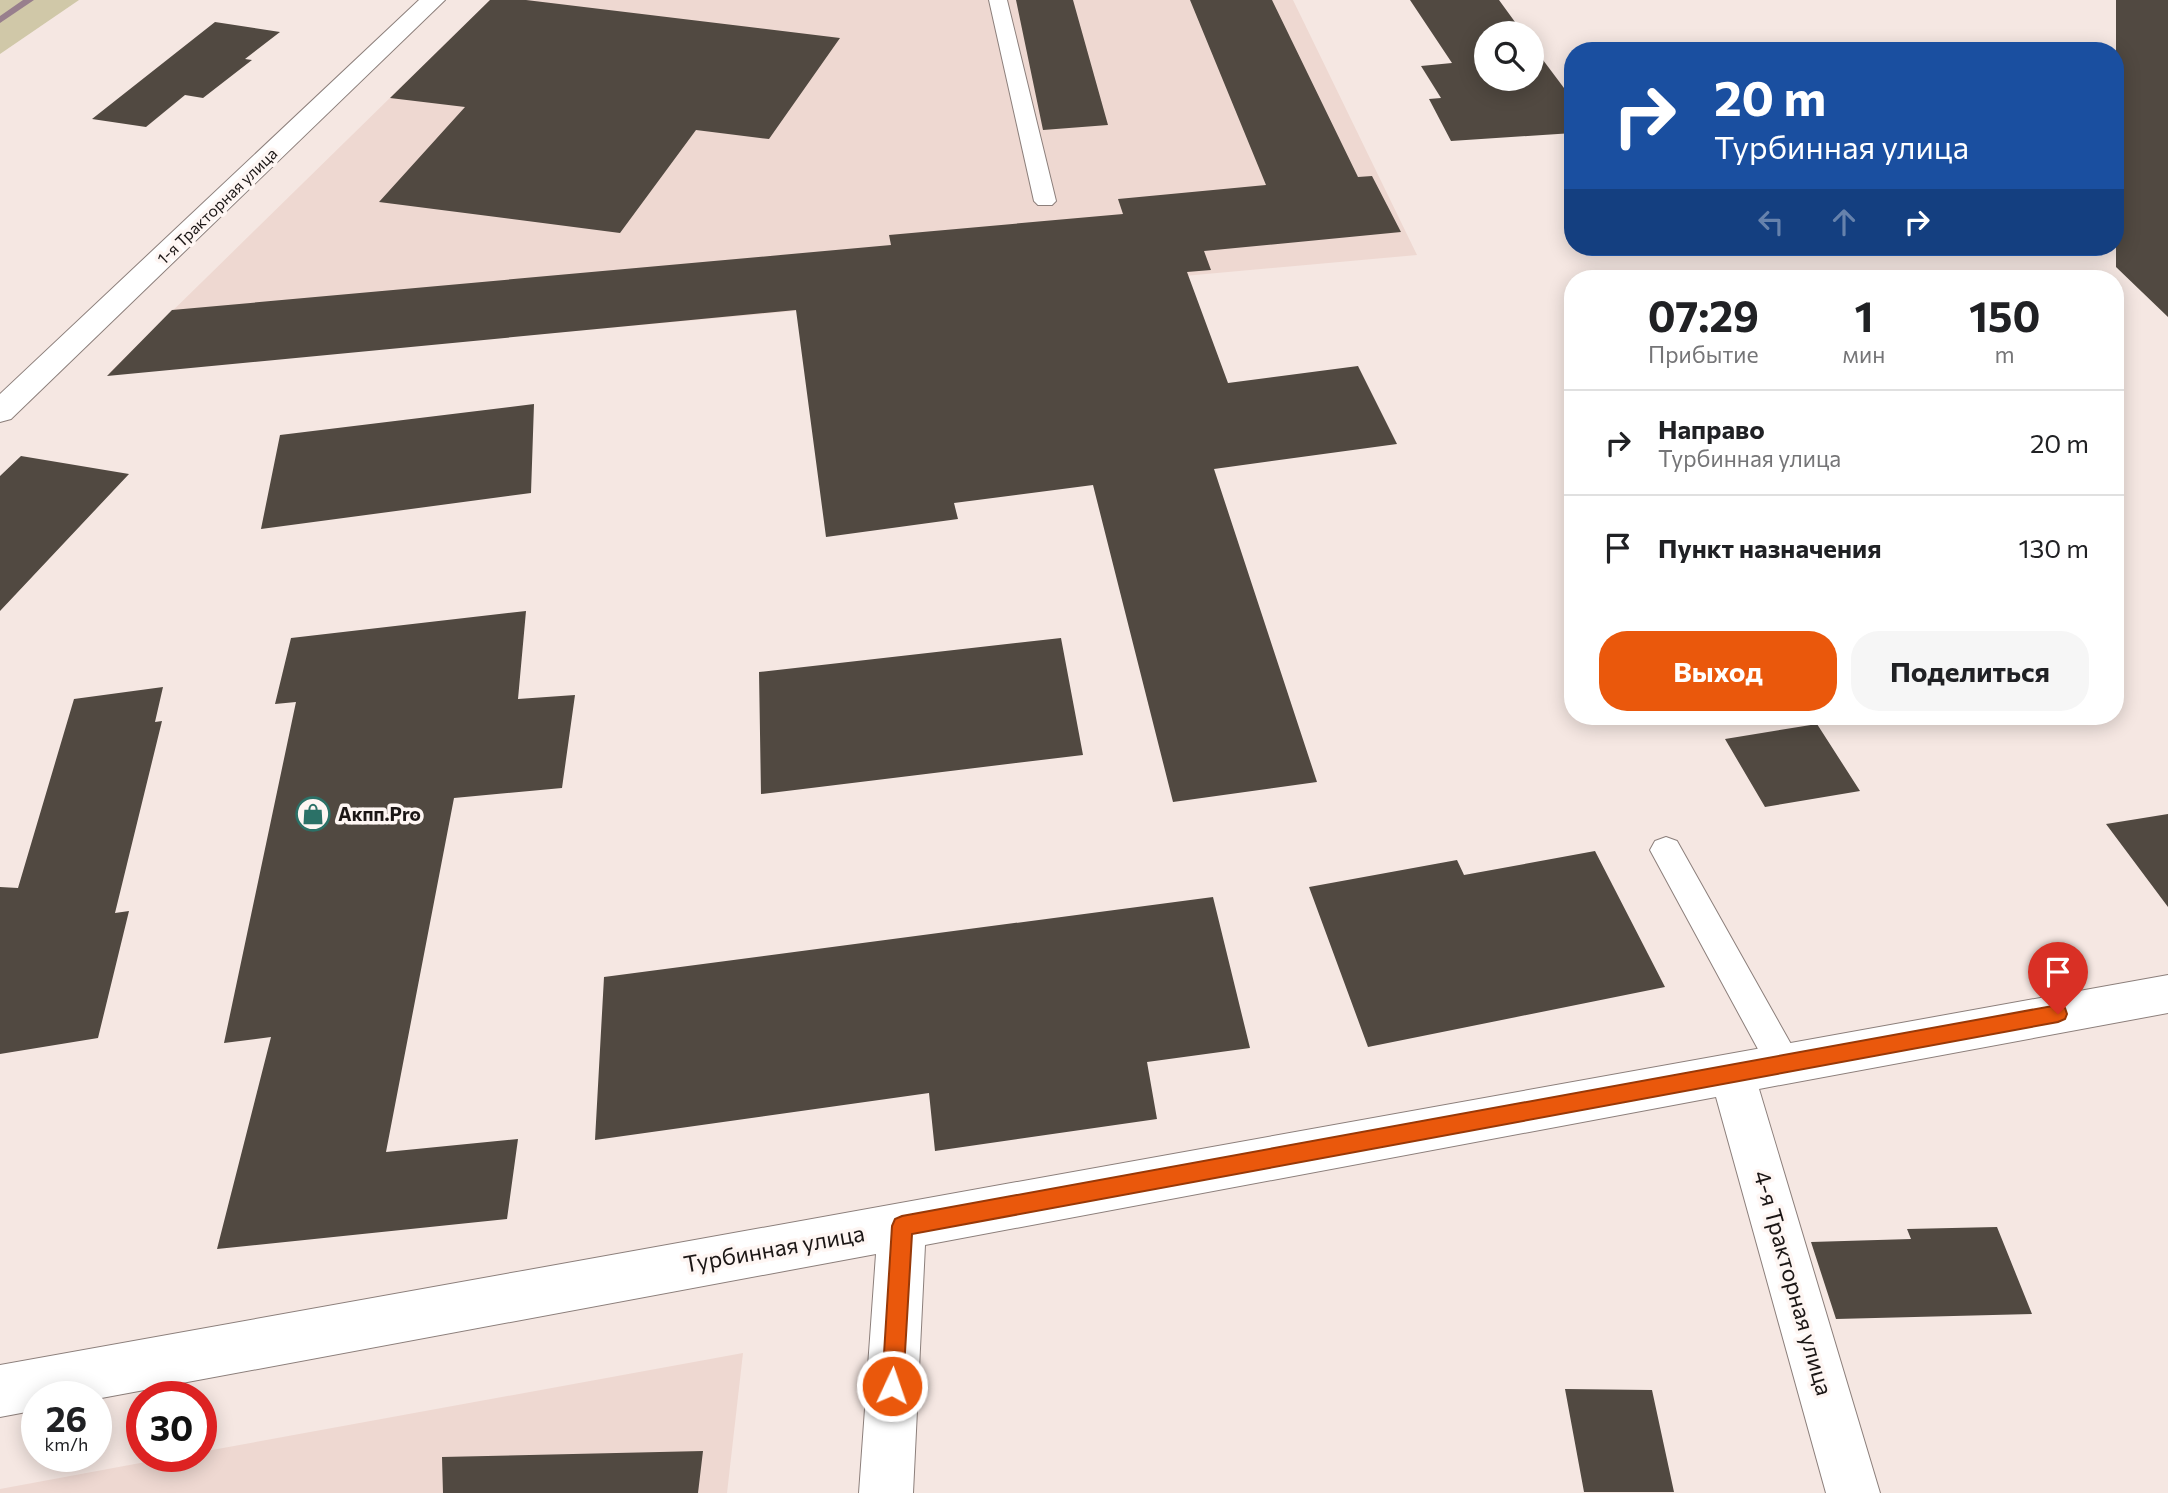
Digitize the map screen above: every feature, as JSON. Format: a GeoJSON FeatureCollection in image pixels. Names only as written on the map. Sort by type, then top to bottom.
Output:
{"type":"FeatureCollection","features":[{"type":"Feature","properties":{"kind":"street","name":"1-я Тракторная улица"},"geometry":{"type":"LineString","coordinates":[[0,412],[433,0]]}},
{"type":"Feature","properties":{"kind":"street","name":"Турбинная улица"},"geometry":{"type":"LineString","coordinates":[[0,1391],[2168,993]]}},
{"type":"Feature","properties":{"kind":"street","name":"4-я Тракторная улица"},"geometry":{"type":"LineString","coordinates":[[1732,1073],[1853,1493]]}},
{"type":"Feature","properties":{"kind":"street"},"geometry":{"type":"LineString","coordinates":[[886,1493],[902,1226]]}},
{"type":"Feature","properties":{"kind":"lane"},"geometry":{"type":"LineString","coordinates":[[998,0],[1045,201]]}},
{"type":"Feature","properties":{"kind":"lane"},"geometry":{"type":"LineString","coordinates":[[1666,850],[1784,1064]]}},
{"type":"Feature","properties":{"kind":"shaded area"},"geometry":{"type":"Polygon","coordinates":[[[0,0],[79,0],[0,54],[0,0]]]}},
{"type":"Feature","properties":{"kind":"shaded area"},"geometry":{"type":"Polygon","coordinates":[[[490,0],[1293,0],[1417,255],[109,373],[490,0]]]}},
{"type":"Feature","properties":{"kind":"shaded area"},"geometry":{"type":"Polygon","coordinates":[[[743,1353],[727,1493],[0,1493],[0,1489],[92,1472],[112,1472],[112,1468],[126,1466],[126,1472],[217,1472],[217,1449],[743,1353]]]}},
{"type":"Feature","properties":{"kind":"building"},"geometry":{"type":"Polygon","coordinates":[[[490,0],[526,0],[840,38],[769,139],[696,130],[620,233],[379,202],[465,107],[390,98],[490,0]]]}},
{"type":"Feature","properties":{"kind":"building"},"geometry":{"type":"Polygon","coordinates":[[[1016,0],[1073,0],[1108,125],[1043,130],[1016,0]]]}},
{"type":"Feature","properties":{"kind":"building"},"geometry":{"type":"Polygon","coordinates":[[[1190,0],[1272,0],[1358,177],[1372,176],[1401,232],[1204,251],[1211,270],[1187,272],[1228,383],[1358,366],[1397,444],[1214,469],[1317,782],[1173,802],[1093,485],[954,503],[958,519],[826,537],[796,310],[107,376],[172,310],[891,245],[889,235],[1123,214],[1118,199],[1266,185],[1190,0]]]}},
{"type":"Feature","properties":{"kind":"building"},"geometry":{"type":"Polygon","coordinates":[[[1410,0],[1499,0],[1514,21],[1474,21],[1474,91],[1544,91],[1544,61],[1564,88],[1564,134],[1451,141],[1429,99],[1441,98],[1421,66],[1452,63],[1410,0]]]}},
{"type":"Feature","properties":{"kind":"building"},"geometry":{"type":"Polygon","coordinates":[[[2116,0],[2168,0],[2168,317],[2124,275],[2124,270],[2116,267],[2116,256],[2124,256],[2124,42],[2116,42],[2116,0]]]}},
{"type":"Feature","properties":{"kind":"building"},"geometry":{"type":"Polygon","coordinates":[[[215,22],[280,32],[245,59],[252,60],[203,98],[185,95],[146,127],[92,119],[215,22]]]}},
{"type":"Feature","properties":{"kind":"building"},"geometry":{"type":"Polygon","coordinates":[[[534,404],[531,493],[261,529],[280,435],[534,404]]]}},
{"type":"Feature","properties":{"kind":"building"},"geometry":{"type":"Polygon","coordinates":[[[21,456],[129,474],[0,611],[0,476],[21,456]]]}},
{"type":"Feature","properties":{"kind":"building"},"geometry":{"type":"Polygon","coordinates":[[[526,611],[518,699],[575,695],[562,788],[454,798],[386,1152],[518,1139],[507,1219],[217,1249],[271,1037],[224,1043],[296,702],[275,704],[291,638],[526,611]]]}},
{"type":"Feature","properties":{"kind":"building"},"geometry":{"type":"Polygon","coordinates":[[[1061,638],[1083,755],[761,794],[759,672],[1061,638]]]}},
{"type":"Feature","properties":{"kind":"building"},"geometry":{"type":"Polygon","coordinates":[[[163,687],[155,722],[162,721],[115,913],[129,911],[98,1038],[0,1054],[0,887],[18,888],[74,699],[163,687]]]}},
{"type":"Feature","properties":{"kind":"building"},"geometry":{"type":"Polygon","coordinates":[[[1818,725],[1860,791],[1765,807],[1725,739],[1818,725]]]}},
{"type":"Feature","properties":{"kind":"building"},"geometry":{"type":"Polygon","coordinates":[[[2168,814],[2168,907],[2106,824],[2168,814]]]}},
{"type":"Feature","properties":{"kind":"building"},"geometry":{"type":"Polygon","coordinates":[[[1595,851],[1665,987],[1368,1047],[1309,887],[1457,860],[1464,875],[1595,851]]]}},
{"type":"Feature","properties":{"kind":"building"},"geometry":{"type":"Polygon","coordinates":[[[1213,897],[1250,1048],[1147,1062],[1157,1119],[935,1151],[929,1093],[595,1140],[604,977],[1213,897]]]}},
{"type":"Feature","properties":{"kind":"building"},"geometry":{"type":"Polygon","coordinates":[[[1997,1227],[2032,1314],[1836,1319],[1811,1242],[1911,1239],[1907,1229],[1997,1227]]]}},
{"type":"Feature","properties":{"kind":"building"},"geometry":{"type":"Polygon","coordinates":[[[1565,1389],[1652,1390],[1674,1492],[1584,1492],[1565,1389]]]}},
{"type":"Feature","properties":{"kind":"building"},"geometry":{"type":"Polygon","coordinates":[[[703,1451],[698,1493],[443,1493],[442,1457],[703,1451]]]}},
{"type":"Feature","properties":{"kind":"waterway"},"geometry":{"type":"LineString","coordinates":[[0,20],[29,0]]}},
{"type":"Feature","properties":{"kind":"place","name":"Акпп.Pro"},"geometry":{"type":"Point","coordinates":[313,814]}},
{"type":"Feature","properties":{"kind":"route"},"geometry":{"type":"LineString","coordinates":[[892,1386],[902,1226],[2058,1014]]}}]}
